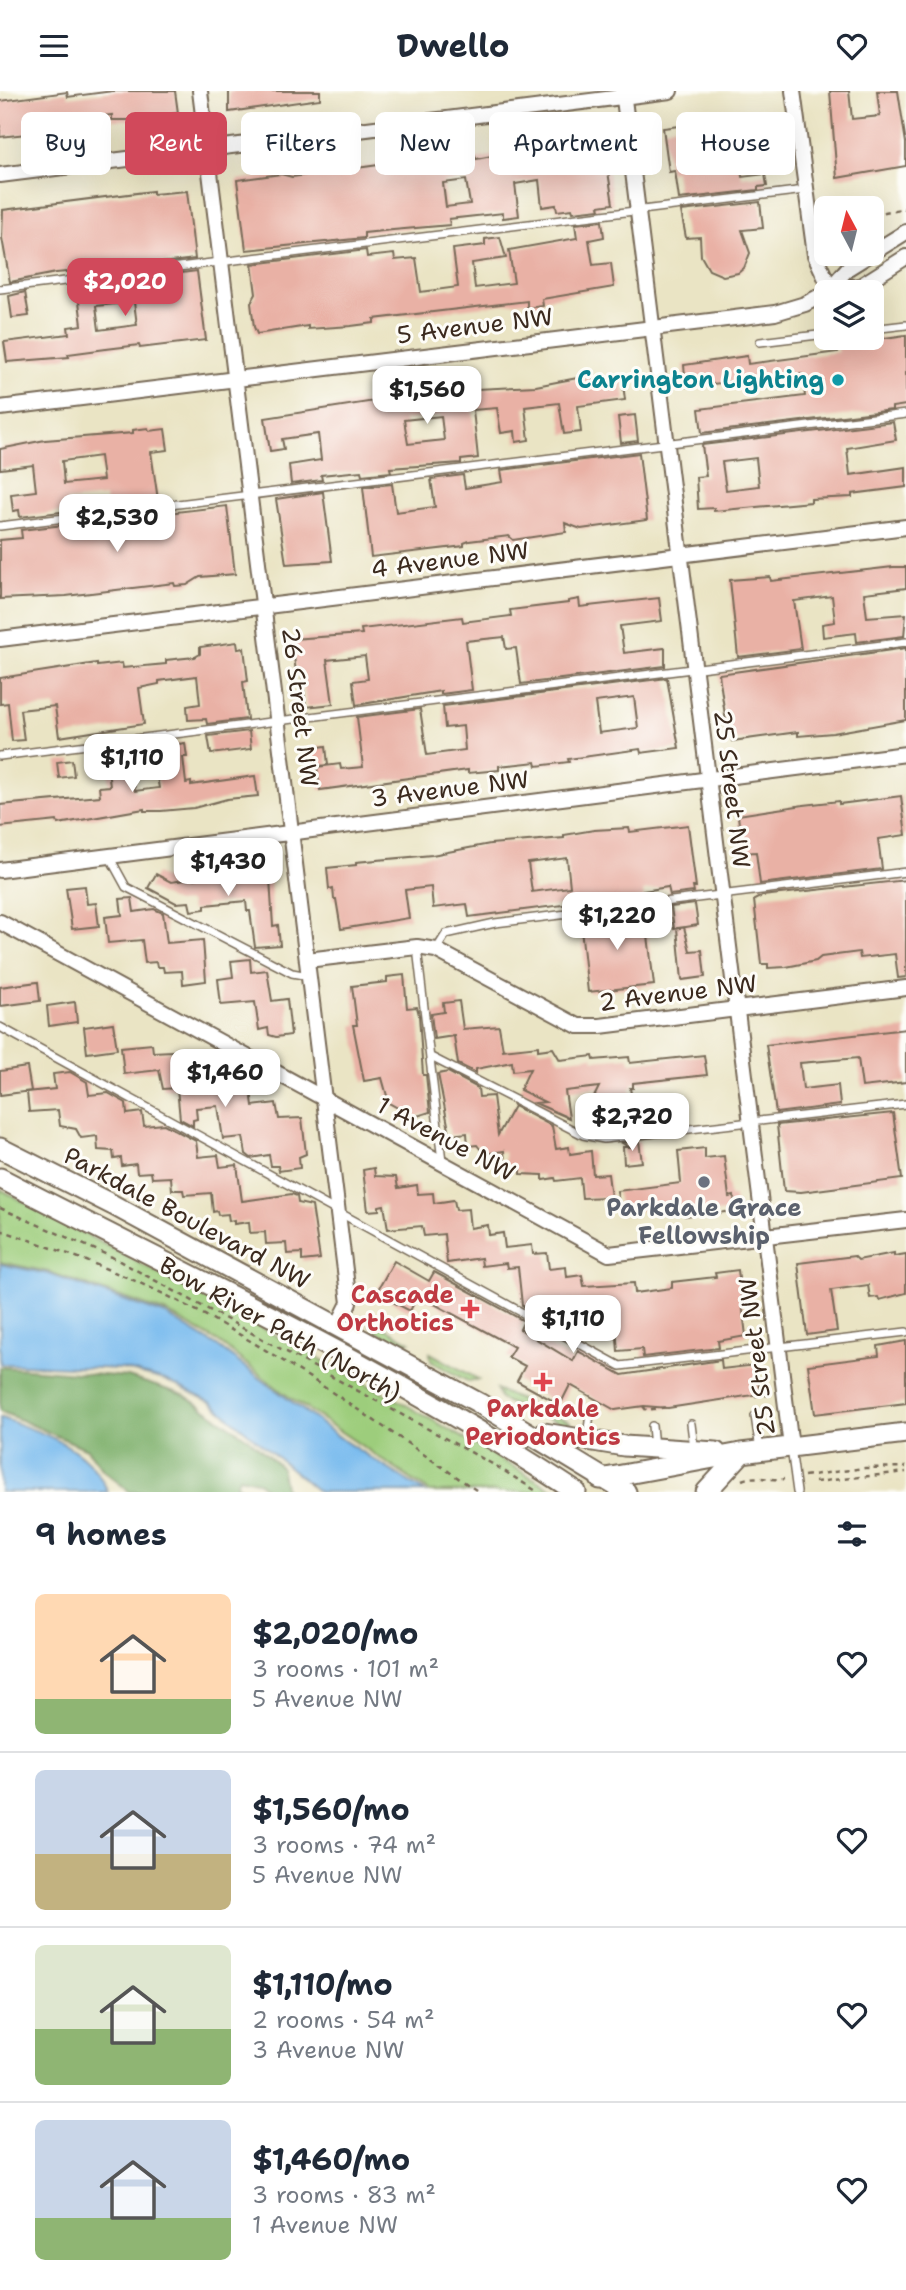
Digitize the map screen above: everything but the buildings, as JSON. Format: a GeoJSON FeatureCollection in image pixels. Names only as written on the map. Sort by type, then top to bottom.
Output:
{"type":"FeatureCollection","features":[{"type":"Feature","properties":{"kind":"main road","name":"Parkdale Boulevard NW"},"geometry":{"type":"LineString","coordinates":[[0,1148],[113,1205],[524,1428],[626,1492]]}},
{"type":"Feature","properties":{"kind":"main road","name":"Parkdale Boulevard NW"},"geometry":{"type":"LineString","coordinates":[[0,1178],[356,1363],[570,1488]]}},
{"type":"Feature","properties":{"kind":"main road"},"geometry":{"type":"LineString","coordinates":[[524,1428],[586,1441],[654,1448],[750,1452]]}},
{"type":"Feature","properties":{"kind":"main road"},"geometry":{"type":"LineString","coordinates":[[570,1488],[605,1478],[750,1452],[906,1433]]}},
{"type":"Feature","properties":{"kind":"main road"},"geometry":{"type":"LineString","coordinates":[[706,1492],[750,1452]]}},
{"type":"Feature","properties":{"kind":"street","name":"26 Street NW"},"geometry":{"type":"LineString","coordinates":[[200,91],[203,112]]}},
{"type":"Feature","properties":{"kind":"street"},"geometry":{"type":"LineString","coordinates":[[227,146],[624,94],[670,91]]}},
{"type":"Feature","properties":{"kind":"street"},"geometry":{"type":"LineString","coordinates":[[793,91],[815,255],[824,280]]}},
{"type":"Feature","properties":{"kind":"street","name":"25 Street NW"},"geometry":{"type":"LineString","coordinates":[[624,94],[791,1447]]}},
{"type":"Feature","properties":{"kind":"street"},"geometry":{"type":"LineString","coordinates":[[0,175],[125,159]]}},
{"type":"Feature","properties":{"kind":"street","name":"26 Street NW"},"geometry":{"type":"LineString","coordinates":[[211,175],[349,1303],[337,1327]]}},
{"type":"Feature","properties":{"kind":"street","name":"5 Avenue NW"},"geometry":{"type":"LineString","coordinates":[[838,280],[848,268],[906,232]]}},
{"type":"Feature","properties":{"kind":"street","name":"5 Avenue NW"},"geometry":{"type":"LineString","coordinates":[[870,280],[906,257]]}},
{"type":"Feature","properties":{"kind":"street","name":"5 Avenue NW"},"geometry":{"type":"LineString","coordinates":[[0,408],[775,313],[814,300]]}},
{"type":"Feature","properties":{"kind":"street","name":"4 Avenue NW"},"geometry":{"type":"LineString","coordinates":[[0,639],[906,527]]}},
{"type":"Feature","properties":{"kind":"street","name":"3 Avenue NW"},"geometry":{"type":"LineString","coordinates":[[0,870],[906,754]]}},
{"type":"Feature","properties":{"kind":"street","name":"1 Avenue NW"},"geometry":{"type":"LineString","coordinates":[[0,922],[609,1254],[906,1220]]}},
{"type":"Feature","properties":{"kind":"street","name":"2 Avenue NW"},"geometry":{"type":"LineString","coordinates":[[307,960],[417,947],[436,950],[578,1027],[906,988]]}},
{"type":"Feature","properties":{"kind":"lane"},"geometry":{"type":"LineString","coordinates":[[0,289],[805,190]]}},
{"type":"Feature","properties":{"kind":"lane"},"geometry":{"type":"LineString","coordinates":[[884,328],[906,325]]}},
{"type":"Feature","properties":{"kind":"lane"},"geometry":{"type":"LineString","coordinates":[[760,342],[814,335]]}},
{"type":"Feature","properties":{"kind":"lane"},"geometry":{"type":"LineString","coordinates":[[0,526],[906,414]]}},
{"type":"Feature","properties":{"kind":"lane"},"geometry":{"type":"LineString","coordinates":[[0,756],[906,642]]}},
{"type":"Feature","properties":{"kind":"lane"},"geometry":{"type":"LineString","coordinates":[[108,855],[126,887],[292,973],[309,976]]}},
{"type":"Feature","properties":{"kind":"lane"},"geometry":{"type":"LineString","coordinates":[[436,950],[446,934],[470,927],[906,872]]}},
{"type":"Feature","properties":{"kind":"lane"},"geometry":{"type":"LineString","coordinates":[[417,947],[442,1161]]}},
{"type":"Feature","properties":{"kind":"lane"},"geometry":{"type":"LineString","coordinates":[[0,1027],[620,1366],[906,1332]]}},
{"type":"Feature","properties":{"kind":"lane"},"geometry":{"type":"LineString","coordinates":[[431,1057],[583,1135],[604,1139],[640,1137],[906,1104]]}},
{"type":"Feature","properties":{"kind":"lane"},"geometry":{"type":"LineString","coordinates":[[586,1441],[590,1413]]}},
{"type":"Feature","properties":{"kind":"lane"},"geometry":{"type":"LineString","coordinates":[[750,1452],[755,1416]]}},
{"type":"Feature","properties":{"kind":"lane"},"geometry":{"type":"LineString","coordinates":[[691,1424],[694,1450]]}},
{"type":"Feature","properties":{"kind":"lane"},"geometry":{"type":"LineString","coordinates":[[652,1426],[654,1448]]}},
{"type":"Feature","properties":{"kind":"lane","name":"25 Street NW"},"geometry":{"type":"LineString","coordinates":[[791,1447],[797,1492]]}},
{"type":"Feature","properties":{"kind":"path"},"geometry":{"type":"LineString","coordinates":[[884,212],[906,208]]}},
{"type":"Feature","properties":{"kind":"path","name":"Bow River Path (North)"},"geometry":{"type":"LineString","coordinates":[[0,1208],[112,1257],[496,1466],[538,1492]]}},
{"type":"Feature","properties":{"kind":"path"},"geometry":{"type":"LineString","coordinates":[[0,1230],[39,1243],[177,1301],[315,1381],[479,1492]]}},
{"type":"Feature","properties":{"kind":"path"},"geometry":{"type":"LineString","coordinates":[[755,1396],[768,1395]]}},
{"type":"Feature","properties":{"kind":"path"},"geometry":{"type":"LineString","coordinates":[[643,1406],[646,1409],[668,1407]]}},
{"type":"Feature","properties":{"kind":"path"},"geometry":{"type":"LineString","coordinates":[[808,1476],[865,1468],[906,1470]]}},
{"type":"Feature","properties":{"kind":"path"},"geometry":{"type":"LineString","coordinates":[[815,1482],[906,1470]]}},
{"type":"Feature","properties":{"kind":"path"},"geometry":{"type":"LineString","coordinates":[[740,1481],[755,1477],[781,1480]]}},
{"type":"Feature","properties":{"kind":"green space"},"geometry":{"type":"Polygon","coordinates":[[[0,1189],[401,1402],[557,1492],[430,1492],[282,1392],[220,1343],[167,1313],[49,1272],[0,1262],[0,1189]]]}},
{"type":"Feature","properties":{"kind":"green space"},"geometry":{"type":"Polygon","coordinates":[[[372,1321],[410,1342],[401,1345],[377,1332],[369,1324],[372,1321]]]}},
{"type":"Feature","properties":{"kind":"green space"},"geometry":{"type":"Polygon","coordinates":[[[430,1353],[478,1379],[469,1382],[431,1361],[430,1353]]]}},
{"type":"Feature","properties":{"kind":"green space"},"geometry":{"type":"Polygon","coordinates":[[[0,1367],[128,1377],[184,1395],[248,1438],[281,1467],[286,1492],[269,1492],[257,1481],[239,1477],[236,1485],[247,1492],[130,1492],[103,1470],[87,1449],[0,1411],[0,1367]]]}},
{"type":"Feature","properties":{"kind":"green space"},"geometry":{"type":"Polygon","coordinates":[[[497,1390],[570,1422],[568,1426],[509,1403],[500,1399],[497,1390]]]}},
{"type":"Feature","properties":{"kind":"water"},"geometry":{"type":"Polygon","coordinates":[[[0,1264],[49,1274],[166,1315],[217,1346],[346,1442],[425,1492],[319,1492],[211,1402],[165,1380],[122,1369],[0,1364],[0,1264]]]}},
{"type":"Feature","properties":{"kind":"water"},"geometry":{"type":"Polygon","coordinates":[[[0,1417],[48,1436],[76,1452],[89,1463],[108,1492],[0,1492],[0,1417]]]}},
{"type":"Feature","properties":{"kind":"place","name":"Carrington Lighting"},"geometry":{"type":"Point","coordinates":[838,380]}},
{"type":"Feature","properties":{"kind":"place","name":"Parkdale Grace Fellowship"},"geometry":{"type":"Point","coordinates":[704,1182]}},
{"type":"Feature","properties":{"kind":"place","name":"Cascade Orthotics"},"geometry":{"type":"Point","coordinates":[470,1309]}},
{"type":"Feature","properties":{"kind":"place","name":"Parkdale Periodontics"},"geometry":{"type":"Point","coordinates":[543,1382]}}]}
